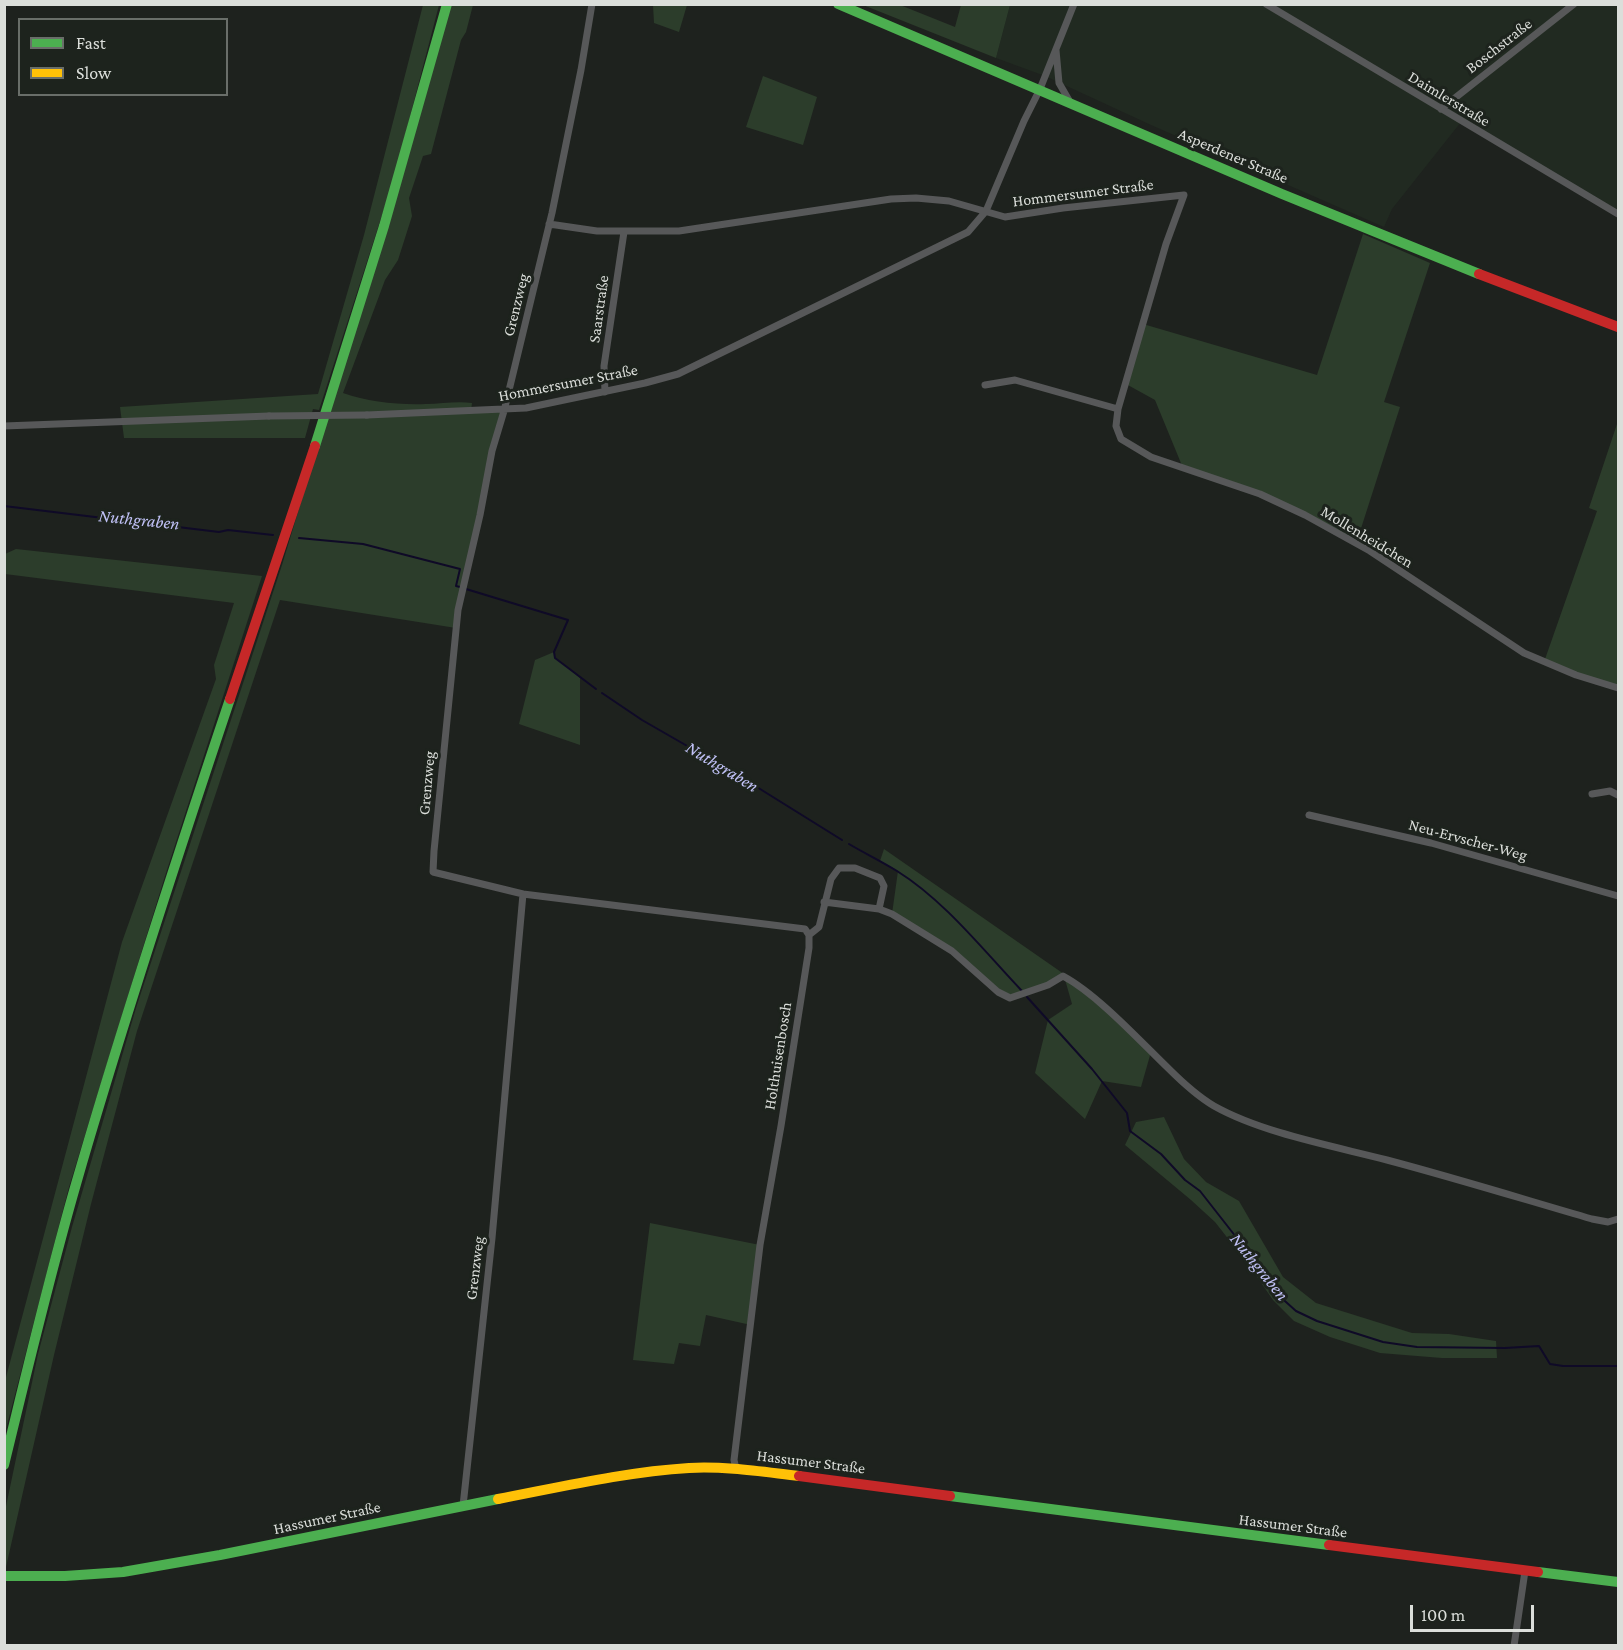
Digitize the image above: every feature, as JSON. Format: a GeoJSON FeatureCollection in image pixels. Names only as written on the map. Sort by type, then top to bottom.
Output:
{"type":"FeatureCollection","features":[{"type":"Feature","properties":{"kind":"main road"},"geometry":{"type":"LineString","coordinates":[[4,1465],[44,1302],[110,1066],[343,359],[382,234],[447,4]]}},
{"type":"Feature","properties":{"kind":"main road","name":"Asperdener Straße"},"geometry":{"type":"LineString","coordinates":[[838,4],[1282,194],[1433,256],[1618,327]]}},
{"type":"Feature","properties":{"kind":"main road","name":"Hassumer Straße"},"geometry":{"type":"LineString","coordinates":[[4,1576],[65,1576],[123,1572],[463,1506],[649,1472],[691,1468],[736,1469],[858,1482],[1050,1510],[1618,1582]]}},
{"type":"Feature","properties":{"kind":"street","name":"Grenzweg"},"geometry":{"type":"LineString","coordinates":[[463,1506],[492,1238],[524,894],[433,872],[458,610],[492,451],[504,411],[549,224],[582,65],[592,4]]}},
{"type":"Feature","properties":{"kind":"street","name":"Hommersumer Straße"},"geometry":{"type":"LineString","coordinates":[[4,426],[269,416],[504,411],[605,392],[678,374],[968,232],[986,211],[1040,89],[1074,4]]}},
{"type":"Feature","properties":{"kind":"street","name":"Daimlerstraße"},"geometry":{"type":"LineString","coordinates":[[1266,4],[1618,214]]}},
{"type":"Feature","properties":{"kind":"street","name":"Boschstraße"},"geometry":{"type":"LineString","coordinates":[[1441,109],[1574,4]]}},
{"type":"Feature","properties":{"kind":"street"},"geometry":{"type":"LineString","coordinates":[[1056,47],[1059,83],[1070,102]]}},
{"type":"Feature","properties":{"kind":"street","name":"Hommersumer Straße"},"geometry":{"type":"LineString","coordinates":[[549,224],[597,231],[679,231],[891,199],[916,198],[949,201],[1005,217],[1184,195]]}},
{"type":"Feature","properties":{"kind":"street","name":"Mollenheidchen"},"geometry":{"type":"LineString","coordinates":[[1184,195],[1167,244],[1118,409],[1116,426],[1121,439],[1151,457],[1260,494],[1305,515],[1371,551],[1524,653],[1576,675],[1618,688]]}},
{"type":"Feature","properties":{"kind":"street","name":"Saarstraße"},"geometry":{"type":"LineString","coordinates":[[605,392],[604,366],[624,232]]}},
{"type":"Feature","properties":{"kind":"street"},"geometry":{"type":"LineString","coordinates":[[985,385],[1015,380],[1118,409]]}},
{"type":"Feature","properties":{"kind":"street"},"geometry":{"type":"LineString","coordinates":[[1592,794],[1610,791],[1618,795]]}},
{"type":"Feature","properties":{"kind":"street","name":"Neu-Ervscher-Weg"},"geometry":{"type":"LineString","coordinates":[[1309,815],[1431,843],[1618,896]]}},
{"type":"Feature","properties":{"kind":"street"},"geometry":{"type":"LineString","coordinates":[[524,894],[805,929],[809,935],[819,927],[824,903],[835,872],[839,868],[849,867],[880,878],[884,886],[879,909]]}},
{"type":"Feature","properties":{"kind":"street"},"geometry":{"type":"LineString","coordinates":[[824,903],[879,909],[892,915],[952,951],[998,992],[1010,998],[1048,985],[1064,975],[1074,981],[1184,1084],[1213,1105],[1235,1116],[1292,1135],[1592,1219],[1608,1222],[1618,1219]]}},
{"type":"Feature","properties":{"kind":"street","name":"Holthuisenbosch"},"geometry":{"type":"LineString","coordinates":[[736,1469],[734,1460],[760,1245],[781,1126],[809,948],[809,935]]}},
{"type":"Feature","properties":{"kind":"street"},"geometry":{"type":"LineString","coordinates":[[1514,1646],[1525,1571]]}},
{"type":"Feature","properties":{"kind":"shaded area"},"geometry":{"type":"Polygon","coordinates":[[[1010,5],[1618,5],[1618,214],[1461,122],[1392,209],[1384,227],[1045,76],[996,58],[1010,5]]]}},
{"type":"Feature","properties":{"kind":"green space"},"geometry":{"type":"Polygon","coordinates":[[[423,5],[439,5],[394,178],[319,410],[313,409],[305,438],[124,438],[120,407],[318,394],[364,235],[423,5]]]}},
{"type":"Feature","properties":{"kind":"green space"},"geometry":{"type":"Polygon","coordinates":[[[451,5],[473,5],[466,32],[461,40],[431,154],[423,156],[409,198],[412,216],[398,260],[385,280],[343,393],[383,402],[415,404],[466,402],[472,403],[471,411],[504,411],[456,628],[280,600],[137,1031],[91,1204],[5,1567],[5,1511],[38,1354],[72,1227],[136,1008],[282,565],[451,5]]]}},
{"type":"Feature","properties":{"kind":"green space"},"geometry":{"type":"Polygon","coordinates":[[[653,5],[687,5],[679,32],[654,23],[653,5]]]}},
{"type":"Feature","properties":{"kind":"green space"},"geometry":{"type":"Polygon","coordinates":[[[863,5],[900,5],[955,27],[961,5],[1010,5],[996,58],[863,5]]]}},
{"type":"Feature","properties":{"kind":"green space"},"geometry":{"type":"Polygon","coordinates":[[[763,76],[817,97],[803,145],[746,127],[763,76]]]}},
{"type":"Feature","properties":{"kind":"green space"},"geometry":{"type":"Polygon","coordinates":[[[1363,234],[1430,263],[1384,402],[1400,407],[1356,544],[1260,494],[1183,468],[1155,400],[1126,384],[1143,324],[1317,375],[1363,234]]]}},
{"type":"Feature","properties":{"kind":"green space"},"geometry":{"type":"Polygon","coordinates":[[[1618,421],[1618,688],[1544,662],[1597,511],[1589,508],[1618,421]]]}},
{"type":"Feature","properties":{"kind":"green space"},"geometry":{"type":"Polygon","coordinates":[[[16,549],[262,576],[165,876],[69,1187],[5,1433],[5,1381],[122,942],[216,679],[214,665],[234,603],[5,574],[5,554],[16,549]]]}},
{"type":"Feature","properties":{"kind":"green space"},"geometry":{"type":"Polygon","coordinates":[[[554,652],[556,658],[580,678],[580,745],[519,724],[535,660],[554,652]]]}},
{"type":"Feature","properties":{"kind":"green space"},"geometry":{"type":"Polygon","coordinates":[[[884,849],[1074,981],[1151,1052],[1141,1087],[1102,1081],[1085,1119],[1035,1073],[1048,1020],[1072,1004],[1064,976],[1010,998],[952,951],[892,914],[898,871],[880,861],[884,849]]]}},
{"type":"Feature","properties":{"kind":"green space"},"geometry":{"type":"Polygon","coordinates":[[[1164,1117],[1184,1159],[1206,1182],[1239,1201],[1283,1277],[1316,1303],[1412,1333],[1449,1334],[1496,1341],[1497,1358],[1442,1358],[1380,1353],[1330,1337],[1294,1321],[1273,1300],[1215,1222],[1125,1145],[1136,1122],[1164,1117]]]}},
{"type":"Feature","properties":{"kind":"green space"},"geometry":{"type":"Polygon","coordinates":[[[650,1223],[760,1245],[751,1325],[706,1315],[700,1346],[679,1343],[674,1364],[633,1360],[650,1223]]]}},
{"type":"Feature","properties":{"kind":"waterway","name":"Nuthgraben"},"geometry":{"type":"LineString","coordinates":[[4,506],[219,532],[228,530],[273,535]]}},
{"type":"Feature","properties":{"kind":"waterway","name":"Nuthgraben"},"geometry":{"type":"LineString","coordinates":[[299,538],[363,544],[460,569],[456,586],[460,587]]}},
{"type":"Feature","properties":{"kind":"waterway","name":"Nuthgraben"},"geometry":{"type":"LineString","coordinates":[[466,589],[568,620],[554,652],[555,658],[596,689]]}},
{"type":"Feature","properties":{"kind":"waterway","name":"Nuthgraben"},"geometry":{"type":"LineString","coordinates":[[602,693],[642,720],[736,774],[842,840]]}},
{"type":"Feature","properties":{"kind":"waterway","name":"Nuthgraben"},"geometry":{"type":"LineString","coordinates":[[849,844],[915,883],[963,927],[1022,991]]}},
{"type":"Feature","properties":{"kind":"waterway","name":"Nuthgraben"},"geometry":{"type":"LineString","coordinates":[[1027,997],[1092,1069],[1127,1113],[1130,1131],[1161,1154],[1185,1180],[1200,1191],[1265,1274],[1276,1293],[1296,1311],[1317,1321],[1383,1342],[1417,1347],[1539,1346],[1550,1364],[1618,1366]]}},
{"type":"Feature","properties":{"kind":"traffic: fast"},"geometry":{"type":"LineString","coordinates":[[315,446],[384,226],[447,4]]}},
{"type":"Feature","properties":{"kind":"traffic: fast"},"geometry":{"type":"LineString","coordinates":[[838,4],[1282,194],[1479,274]]}},
{"type":"Feature","properties":{"kind":"traffic: fast"},"geometry":{"type":"LineString","coordinates":[[4,1465],[38,1324],[76,1184],[150,941],[230,699]]}},
{"type":"Feature","properties":{"kind":"traffic: fast"},"geometry":{"type":"LineString","coordinates":[[950,1496],[1329,1545]]}},
{"type":"Feature","properties":{"kind":"traffic: fast"},"geometry":{"type":"LineString","coordinates":[[4,1576],[65,1576],[123,1572],[220,1555],[498,1499]]}},
{"type":"Feature","properties":{"kind":"traffic: fast"},"geometry":{"type":"LineString","coordinates":[[1538,1572],[1618,1582]]}},
{"type":"Feature","properties":{"kind":"traffic: slow"},"geometry":{"type":"LineString","coordinates":[[498,1499],[617,1476],[689,1468],[731,1469],[799,1476]]}},
{"type":"Feature","properties":{"kind":"traffic: jam"},"geometry":{"type":"LineString","coordinates":[[1479,274],[1618,327]]}},
{"type":"Feature","properties":{"kind":"traffic: jam"},"geometry":{"type":"LineString","coordinates":[[230,699],[315,446]]}},
{"type":"Feature","properties":{"kind":"traffic: jam"},"geometry":{"type":"LineString","coordinates":[[799,1476],[950,1496]]}},
{"type":"Feature","properties":{"kind":"traffic: jam"},"geometry":{"type":"LineString","coordinates":[[1329,1545],[1538,1572]]}}]}
